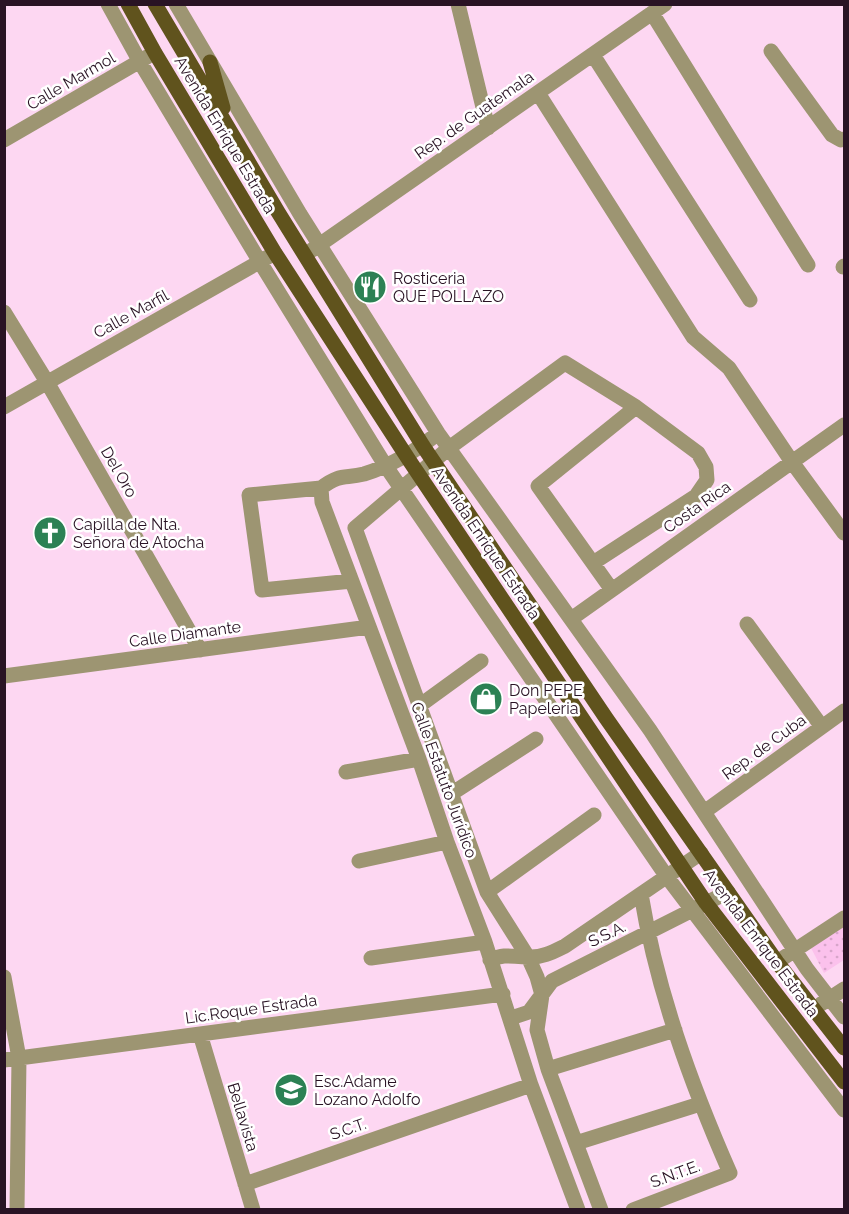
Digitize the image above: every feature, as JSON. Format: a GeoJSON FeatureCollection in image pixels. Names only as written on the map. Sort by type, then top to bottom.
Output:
{"type":"FeatureCollection","features":[{"type":"Feature","properties":{"kind":"main road","name":"Avenida Enrique Estrada"},"geometry":{"type":"LineString","coordinates":[[128,4],[275,253],[405,455],[706,903],[844,1082]]}},
{"type":"Feature","properties":{"kind":"main road","name":"Avenida Enrique Estrada"},"geometry":{"type":"LineString","coordinates":[[155,4],[305,255],[433,462],[701,854],[777,962],[844,1048]]}},
{"type":"Feature","properties":{"kind":"main road"},"geometry":{"type":"LineString","coordinates":[[210,62],[230,131]]}},
{"type":"Feature","properties":{"kind":"street"},"geometry":{"type":"LineString","coordinates":[[108,4],[140,62],[260,262],[385,465],[667,877],[844,1110]]}},
{"type":"Feature","properties":{"kind":"street"},"geometry":{"type":"LineString","coordinates":[[176,4],[319,245],[438,433],[650,730],[795,951],[844,1017]]}},
{"type":"Feature","properties":{"kind":"street"},"geometry":{"type":"LineString","coordinates":[[458,4],[488,128]]}},
{"type":"Feature","properties":{"kind":"street"},"geometry":{"type":"LineString","coordinates":[[658,9],[808,265]]}},
{"type":"Feature","properties":{"kind":"street","name":"Rep. de Guatemala"},"geometry":{"type":"LineString","coordinates":[[305,255],[658,9]]}},
{"type":"Feature","properties":{"kind":"street"},"geometry":{"type":"LineString","coordinates":[[771,51],[832,135],[841,140],[844,139]]}},
{"type":"Feature","properties":{"kind":"street","name":"Calle Marmol"},"geometry":{"type":"LineString","coordinates":[[4,140],[155,53]]}},
{"type":"Feature","properties":{"kind":"street"},"geometry":{"type":"LineString","coordinates":[[593,55],[750,300]]}},
{"type":"Feature","properties":{"kind":"street"},"geometry":{"type":"LineString","coordinates":[[538,93],[693,337],[729,368],[792,462],[844,532]]}},
{"type":"Feature","properties":{"kind":"street","name":"Calle Marfil"},"geometry":{"type":"LineString","coordinates":[[4,406],[275,253]]}},
{"type":"Feature","properties":{"kind":"street","name":"Del Oro"},"geometry":{"type":"LineString","coordinates":[[4,312],[47,382],[200,650]]}},
{"type":"Feature","properties":{"kind":"street"},"geometry":{"type":"LineString","coordinates":[[334,533],[355,528],[449,448],[565,363],[636,407],[698,453],[706,467],[707,480],[696,496],[593,564]]}},
{"type":"Feature","properties":{"kind":"street"},"geometry":{"type":"LineString","coordinates":[[333,381],[351,370]]}},
{"type":"Feature","properties":{"kind":"street"},"geometry":{"type":"LineString","coordinates":[[612,590],[538,486],[636,407]]}},
{"type":"Feature","properties":{"kind":"street","name":"Costa Rica"},"geometry":{"type":"LineString","coordinates":[[571,619],[844,425]]}},
{"type":"Feature","properties":{"kind":"street"},"geometry":{"type":"LineString","coordinates":[[352,581],[262,590],[249,495],[321,488],[334,478],[364,474],[423,446],[438,433]]}},
{"type":"Feature","properties":{"kind":"street","name":"Calle Estatuto Jurídico"},"geometry":{"type":"LineString","coordinates":[[321,488],[322,502],[419,759],[503,994],[531,1085],[578,1209]]}},
{"type":"Feature","properties":{"kind":"street","name":"Calle Estatuto Jurídico"},"geometry":{"type":"LineString","coordinates":[[355,528],[487,892],[528,957],[537,977],[542,995],[537,1030],[548,1069],[601,1209]]}},
{"type":"Feature","properties":{"kind":"street"},"geometry":{"type":"LineString","coordinates":[[747,624],[822,727]]}},
{"type":"Feature","properties":{"kind":"street","name":"Calle Diamante"},"geometry":{"type":"LineString","coordinates":[[4,676],[369,627]]}},
{"type":"Feature","properties":{"kind":"street"},"geometry":{"type":"LineString","coordinates":[[419,706],[481,661]]}},
{"type":"Feature","properties":{"kind":"street","name":"Rep. de Cuba"},"geometry":{"type":"LineString","coordinates":[[704,812],[844,711]]}},
{"type":"Feature","properties":{"kind":"street"},"geometry":{"type":"LineString","coordinates":[[451,794],[536,739]]}},
{"type":"Feature","properties":{"kind":"street"},"geometry":{"type":"LineString","coordinates":[[346,772],[419,759]]}},
{"type":"Feature","properties":{"kind":"street"},"geometry":{"type":"LineString","coordinates":[[487,892],[594,815]]}},
{"type":"Feature","properties":{"kind":"street"},"geometry":{"type":"LineString","coordinates":[[359,861],[447,842]]}},
{"type":"Feature","properties":{"kind":"street","name":"S.S.A."},"geometry":{"type":"LineString","coordinates":[[490,960],[511,954],[528,957],[544,956],[565,946],[701,854]]}},
{"type":"Feature","properties":{"kind":"street","name":"S.S.A."},"geometry":{"type":"LineString","coordinates":[[511,1018],[529,1012],[552,981],[728,892]]}},
{"type":"Feature","properties":{"kind":"street"},"geometry":{"type":"LineString","coordinates":[[576,1143],[700,1104],[675,1030],[648,934],[641,894]]}},
{"type":"Feature","properties":{"kind":"street"},"geometry":{"type":"LineString","coordinates":[[777,962],[844,918]]}},
{"type":"Feature","properties":{"kind":"street"},"geometry":{"type":"LineString","coordinates":[[371,958],[485,942]]}},
{"type":"Feature","properties":{"kind":"street"},"geometry":{"type":"LineString","coordinates":[[4,976],[12,1059],[17,1209]]}},
{"type":"Feature","properties":{"kind":"street"},"geometry":{"type":"LineString","coordinates":[[814,1008],[844,988]]}},
{"type":"Feature","properties":{"kind":"street","name":"Lic.Roque Estrada"},"geometry":{"type":"LineString","coordinates":[[12,1059],[503,994]]}},
{"type":"Feature","properties":{"kind":"street"},"geometry":{"type":"LineString","coordinates":[[548,1069],[675,1030]]}},
{"type":"Feature","properties":{"kind":"street","name":"Bellavista"},"geometry":{"type":"LineString","coordinates":[[200,1034],[253,1209]]}},
{"type":"Feature","properties":{"kind":"street","name":"S.C.T."},"geometry":{"type":"LineString","coordinates":[[245,1184],[531,1085]]}},
{"type":"Feature","properties":{"kind":"street","name":"S.N.T.E."},"geometry":{"type":"LineString","coordinates":[[633,1209],[730,1173],[700,1104]]}},
{"type":"Feature","properties":{"kind":"shaded area"},"geometry":{"type":"Polygon","coordinates":[[[844,926],[844,960],[824,973],[811,948],[844,926]]]}},
{"type":"Feature","properties":{"kind":"place","name":"Rosticeria QUE POLLAZO"},"geometry":{"type":"Point","coordinates":[370,287]}},
{"type":"Feature","properties":{"kind":"place","name":"Capilla de Nta. Señora de Atocha"},"geometry":{"type":"Point","coordinates":[50,533]}},
{"type":"Feature","properties":{"kind":"place","name":"Don PEPE Papeleria"},"geometry":{"type":"Point","coordinates":[486,699]}},
{"type":"Feature","properties":{"kind":"place","name":"Esc.Adame Lozano Adolfo"},"geometry":{"type":"Point","coordinates":[291,1090]}}]}
